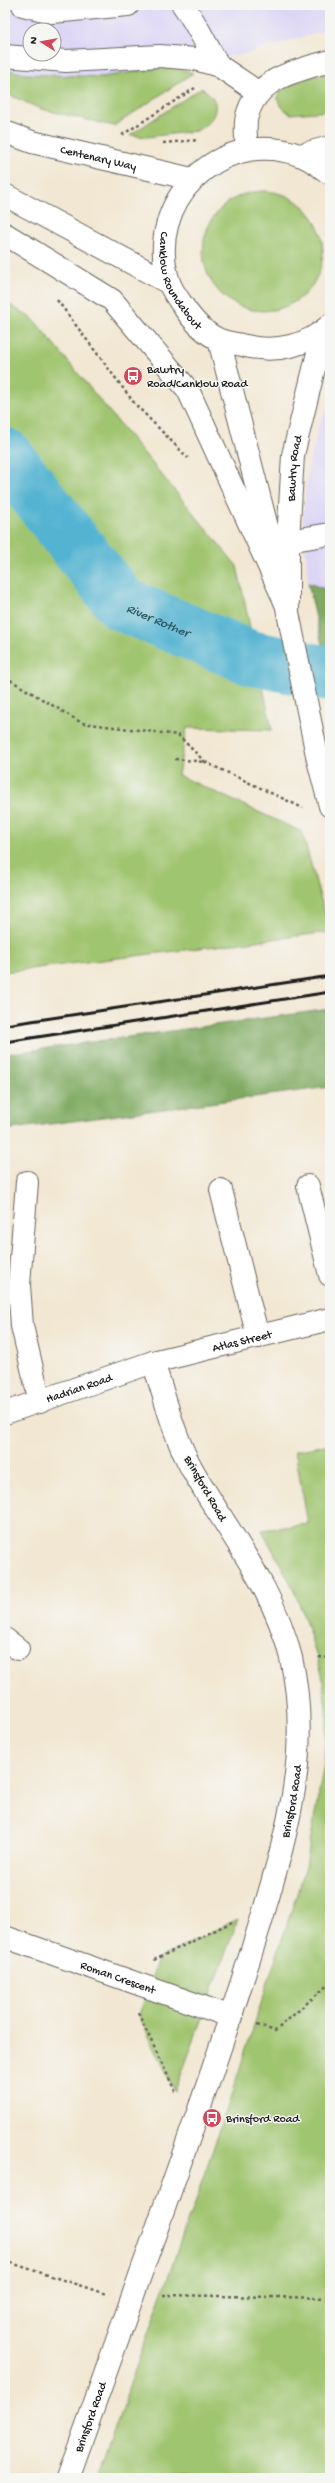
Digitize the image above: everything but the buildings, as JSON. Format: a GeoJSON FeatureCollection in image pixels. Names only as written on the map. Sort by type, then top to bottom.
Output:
{"type":"FeatureCollection","features":[{"type":"Feature","properties":{"kind":"main road"},"geometry":{"type":"LineString","coordinates":[[23,5],[52,12],[128,5]]}},
{"type":"Feature","properties":{"kind":"main road"},"geometry":{"type":"LineString","coordinates":[[183,5],[196,22],[204,42],[219,66]]}},
{"type":"Feature","properties":{"kind":"main road"},"geometry":{"type":"LineString","coordinates":[[5,56],[66,61],[160,56],[195,59],[219,66],[260,93]]}},
{"type":"Feature","properties":{"kind":"main road"},"geometry":{"type":"LineString","coordinates":[[246,150],[247,116],[266,83],[288,73],[330,61]]}},
{"type":"Feature","properties":{"kind":"main road","name":"Centenary Way"},"geometry":{"type":"LineString","coordinates":[[5,132],[32,142],[192,178]]}},
{"type":"Feature","properties":{"kind":"main road"},"geometry":{"type":"LineString","coordinates":[[300,155],[330,147]]}},
{"type":"Feature","properties":{"kind":"main road","name":"Canklow Roundabout"},"geometry":{"type":"LineString","coordinates":[[326,328],[291,347],[265,350],[219,340],[191,319],[169,283],[163,248],[166,227],[179,195],[192,178],[221,158],[246,150],[282,150],[300,155],[330,173]]}},
{"type":"Feature","properties":{"kind":"main road"},"geometry":{"type":"LineString","coordinates":[[5,195],[169,283]]}},
{"type":"Feature","properties":{"kind":"main road"},"geometry":{"type":"LineString","coordinates":[[5,234],[112,300],[188,390],[288,608]]}},
{"type":"Feature","properties":{"kind":"main road","name":"Bawtry Road"},"geometry":{"type":"LineString","coordinates":[[288,608],[288,541],[293,455],[326,328]]}},
{"type":"Feature","properties":{"kind":"main road","name":"Bawtry Road"},"geometry":{"type":"LineString","coordinates":[[219,340],[288,608],[312,728],[320,808]]}},
{"type":"Feature","properties":{"kind":"main road"},"geometry":{"type":"LineString","coordinates":[[288,541],[330,534]]}},
{"type":"Feature","properties":{"kind":"main road"},"geometry":{"type":"LineString","coordinates":[[27,1182],[19,1285],[22,1326],[40,1402]]}},
{"type":"Feature","properties":{"kind":"main road"},"geometry":{"type":"LineString","coordinates":[[308,1186],[330,1275]]}},
{"type":"Feature","properties":{"kind":"main road"},"geometry":{"type":"LineString","coordinates":[[221,1190],[258,1337]]}},
{"type":"Feature","properties":{"kind":"main road","name":"Atlas Street"},"geometry":{"type":"LineString","coordinates":[[153,1362],[330,1319]]}},
{"type":"Feature","properties":{"kind":"main road","name":"Hadrian Road"},"geometry":{"type":"LineString","coordinates":[[5,1413],[153,1362]]}},
{"type":"Feature","properties":{"kind":"main road","name":"Brinsford Road"},"geometry":{"type":"LineString","coordinates":[[68,2478],[232,2017],[288,1830],[295,1788],[299,1736],[298,1698],[290,1656],[272,1601],[242,1549],[191,1467],[153,1362]]}},
{"type":"Feature","properties":{"kind":"main road","name":"Roman Crescent"},"geometry":{"type":"LineString","coordinates":[[5,1937],[232,2017]]}},
{"type":"Feature","properties":{"kind":"path"},"geometry":{"type":"LineString","coordinates":[[119,137],[148,116],[194,89],[219,66]]}},
{"type":"Feature","properties":{"kind":"path"},"geometry":{"type":"LineString","coordinates":[[52,295],[135,404],[192,462]]}},
{"type":"Feature","properties":{"kind":"path"},"geometry":{"type":"LineString","coordinates":[[5,677],[82,723],[178,735],[204,762]]}},
{"type":"Feature","properties":{"kind":"path"},"geometry":{"type":"LineString","coordinates":[[175,759],[204,762],[320,808]]}},
{"type":"Feature","properties":{"kind":"path"},"geometry":{"type":"LineString","coordinates":[[232,2017],[275,2031],[330,1983]]}},
{"type":"Feature","properties":{"kind":"path"},"geometry":{"type":"LineString","coordinates":[[5,2261],[105,2294],[330,2298]]}},
{"type":"Feature","properties":{"kind":"shaded area"},"geometry":{"type":"Polygon","coordinates":[[[5,5],[330,5],[330,29],[245,54],[102,77],[25,74],[5,69],[5,5]]]}},
{"type":"Feature","properties":{"kind":"shaded area"},"geometry":{"type":"Polygon","coordinates":[[[330,405],[330,591],[308,583],[303,513],[308,468],[319,425],[330,405]]]}},
{"type":"Feature","properties":{"kind":"green space"},"geometry":{"type":"Polygon","coordinates":[[[170,66],[193,73],[114,126],[41,109],[5,93],[5,69],[25,74],[102,77],[170,66]]]}},
{"type":"Feature","properties":{"kind":"green space"},"geometry":{"type":"Polygon","coordinates":[[[330,72],[330,111],[290,114],[282,107],[277,99],[281,90],[304,79],[330,72]]]}},
{"type":"Feature","properties":{"kind":"green space"},"geometry":{"type":"Polygon","coordinates":[[[201,88],[213,99],[215,105],[213,116],[203,127],[196,131],[147,137],[130,135],[201,88]]]}},
{"type":"Feature","properties":{"kind":"green space"},"geometry":{"type":"Polygon","coordinates":[[[263,191],[286,195],[306,208],[319,228],[323,251],[319,274],[306,294],[286,307],[263,311],[240,307],[220,294],[207,274],[203,251],[207,228],[220,208],[240,195],[263,191]]]}},
{"type":"Feature","properties":{"kind":"green space"},"geometry":{"type":"Polygon","coordinates":[[[5,302],[33,319],[237,566],[272,730],[187,728],[178,775],[302,832],[330,932],[5,972],[5,302]]]}},
{"type":"Feature","properties":{"kind":"green space"},"geometry":{"type":"Polygon","coordinates":[[[308,583],[330,591],[330,680],[308,583]]]}},
{"type":"Feature","properties":{"kind":"green space"},"geometry":{"type":"Polygon","coordinates":[[[330,1009],[330,1087],[5,1130],[5,1054],[330,1009]]]}},
{"type":"Feature","properties":{"kind":"green space"},"geometry":{"type":"Polygon","coordinates":[[[330,1444],[330,2478],[97,2478],[218,2135],[306,1866],[324,1763],[327,1719],[322,1674],[306,1622],[293,1588],[262,1530],[308,1524],[295,1451],[330,1444]]]}},
{"type":"Feature","properties":{"kind":"green space"},"geometry":{"type":"Polygon","coordinates":[[[238,1919],[175,2092],[139,2015],[158,1959],[238,1919]]]}},
{"type":"Feature","properties":{"kind":"waterway","name":"River Rother"},"geometry":{"type":"LineString","coordinates":[[5,455],[122,604],[251,658],[330,674]]}},
{"type":"Feature","properties":{"kind":"railway"},"geometry":{"type":"LineString","coordinates":[[5,1025],[330,976]]}},
{"type":"Feature","properties":{"kind":"railway"},"geometry":{"type":"LineString","coordinates":[[5,1042],[330,992]]}},
{"type":"Feature","properties":{"kind":"place","name":"Bawtry Road/Canklow Road"},"geometry":{"type":"Point","coordinates":[133,376]}},
{"type":"Feature","properties":{"kind":"place","name":"Brinsford Road"},"geometry":{"type":"Point","coordinates":[212,2118]}}]}
